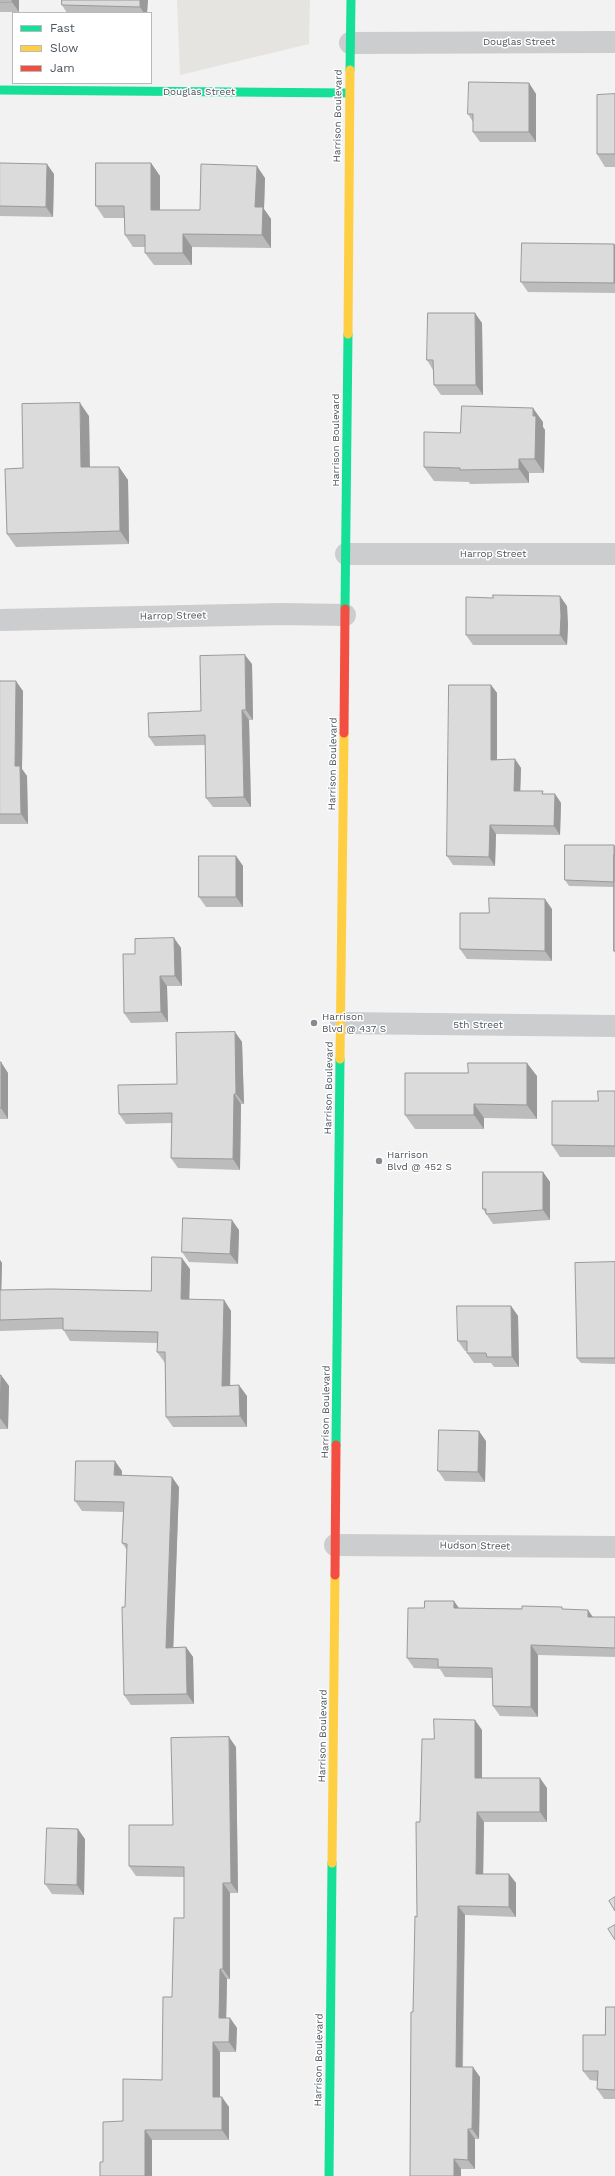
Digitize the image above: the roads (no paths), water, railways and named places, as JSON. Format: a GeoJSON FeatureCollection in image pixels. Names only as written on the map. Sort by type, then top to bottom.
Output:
{"type":"FeatureCollection","features":[{"type":"Feature","properties":{"kind":"main road","name":"Harrison Boulevard"},"geometry":{"type":"LineString","coordinates":[[329,2176],[346,554],[350,0]]}},
{"type":"Feature","properties":{"kind":"main road","name":"Douglas Street"},"geometry":{"type":"LineString","coordinates":[[0,90],[349,93]]}},
{"type":"Feature","properties":{"kind":"street","name":"Douglas Street"},"geometry":{"type":"LineString","coordinates":[[350,43],[615,42]]}},
{"type":"Feature","properties":{"kind":"street","name":"Harrop Street"},"geometry":{"type":"LineString","coordinates":[[346,554],[615,554]]}},
{"type":"Feature","properties":{"kind":"street","name":"Harrop Street"},"geometry":{"type":"LineString","coordinates":[[0,620],[272,614],[345,615]]}},
{"type":"Feature","properties":{"kind":"street","name":"5th Street"},"geometry":{"type":"LineString","coordinates":[[341,1023],[615,1026]]}},
{"type":"Feature","properties":{"kind":"street","name":"Hudson Street"},"geometry":{"type":"LineString","coordinates":[[336,1545],[615,1547]]}},
{"type":"Feature","properties":{"kind":"place","name":"Harrison Blvd @ 437 S"},"geometry":{"type":"Point","coordinates":[314,1023]}},
{"type":"Feature","properties":{"kind":"place","name":"Harrison Blvd @ 452 S"},"geometry":{"type":"Point","coordinates":[379,1161]}}]}
